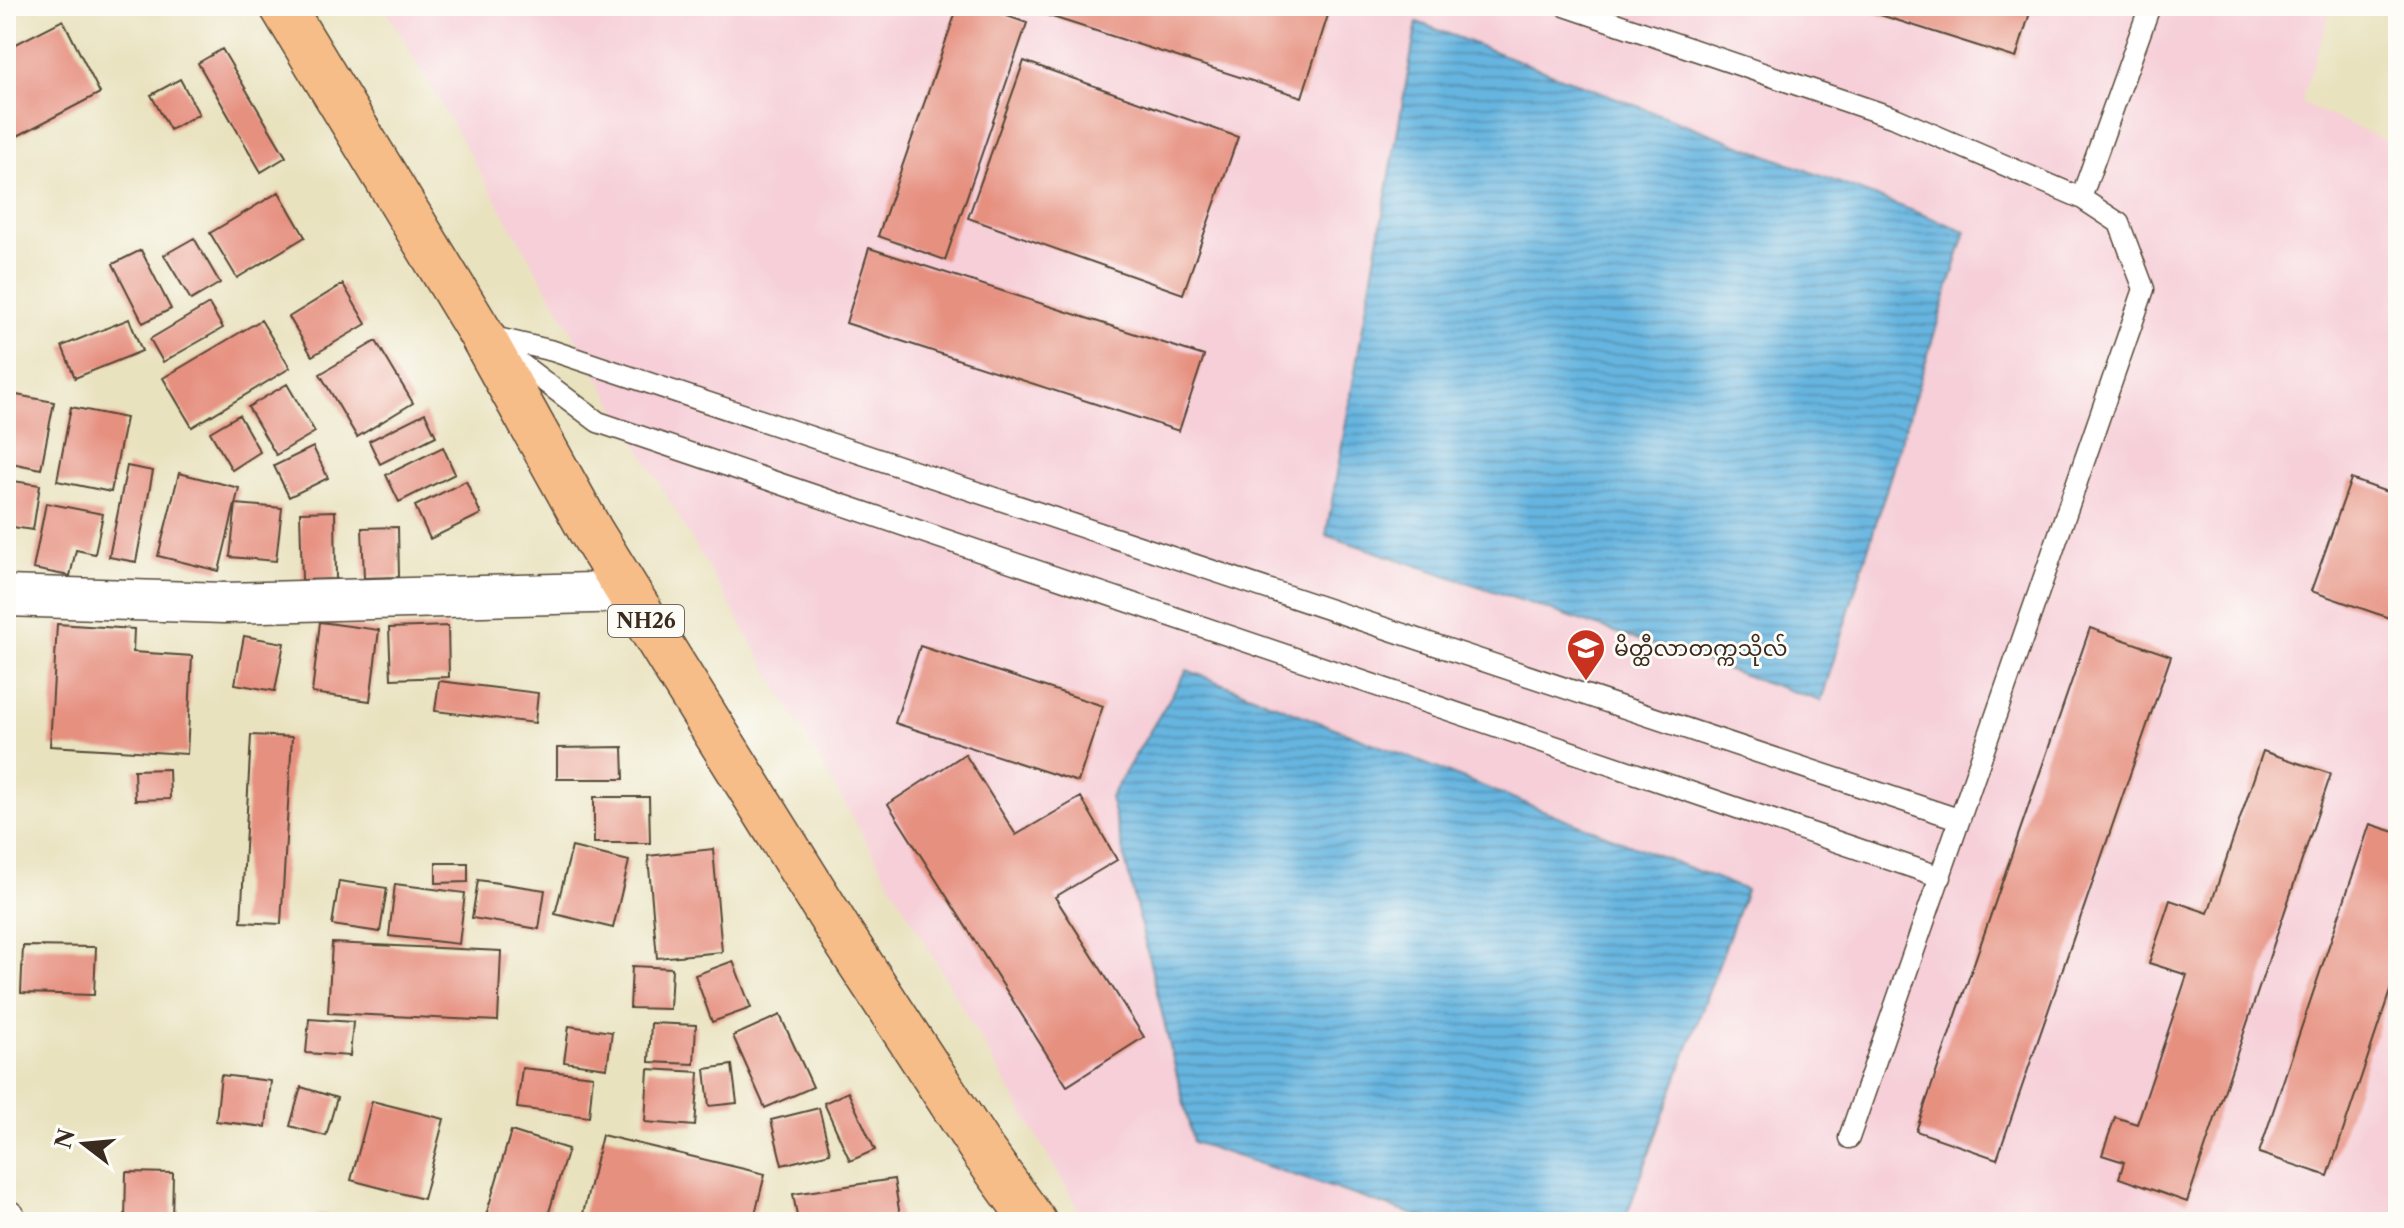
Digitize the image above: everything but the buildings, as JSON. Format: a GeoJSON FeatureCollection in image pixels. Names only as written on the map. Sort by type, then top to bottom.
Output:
{"type":"FeatureCollection","features":[{"type":"Feature","properties":{"kind":"highway","name":"NH26"},"geometry":{"type":"LineString","coordinates":[[282,6],[481,334],[629,592],[843,937],[984,1153],[1034,1222]]}},
{"type":"Feature","properties":{"kind":"street"},"geometry":{"type":"LineString","coordinates":[[6,596],[224,603],[629,592]]}},
{"type":"Feature","properties":{"kind":"lane"},"geometry":{"type":"LineString","coordinates":[[1565,6],[1895,118],[2081,198],[2119,223],[2144,289],[1849,1138]]}},
{"type":"Feature","properties":{"kind":"lane"},"geometry":{"type":"LineString","coordinates":[[2081,198],[2150,6]]}},
{"type":"Feature","properties":{"kind":"lane"},"geometry":{"type":"LineString","coordinates":[[481,334],[553,351],[1958,819]]}},
{"type":"Feature","properties":{"kind":"lane"},"geometry":{"type":"LineString","coordinates":[[481,334],[598,422],[1941,877]]}},
{"type":"Feature","properties":{"kind":"shaded area","name":"မိတ္ထီလာတက္ကသိုလ်"},"geometry":{"type":"Polygon","coordinates":[[[384,6],[2332,6],[2301,103],[2398,146],[2398,1222],[1086,1222],[384,6]]]}},
{"type":"Feature","properties":{"kind":"water"},"geometry":{"type":"Polygon","coordinates":[[[1417,22],[1966,231],[1821,701],[1326,535],[1417,22]]]}},
{"type":"Feature","properties":{"kind":"water"},"geometry":{"type":"Polygon","coordinates":[[[1187,670],[1746,890],[1624,1222],[1436,1222],[1193,1142],[1110,797],[1187,670]]]}},
{"type":"Feature","properties":{"kind":"place","name":"မိတ္ထီလာတက္ကသိုလ်"},"geometry":{"type":"Point","coordinates":[1586,682]}}]}
